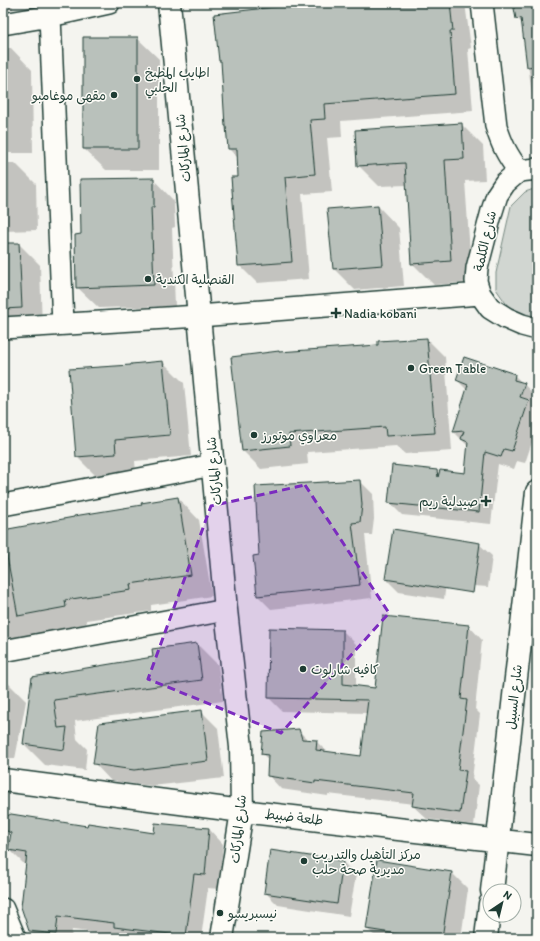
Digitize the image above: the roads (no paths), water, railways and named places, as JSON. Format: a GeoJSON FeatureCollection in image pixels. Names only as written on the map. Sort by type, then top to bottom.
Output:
{"type":"FeatureCollection","features":[{"type":"Feature","properties":{"kind":"street"},"geometry":{"type":"LineString","coordinates":[[3,24],[50,16],[109,3]]}},
{"type":"Feature","properties":{"kind":"street","name":"شارع الماركات"},"geometry":{"type":"LineString","coordinates":[[169,3],[200,316],[226,610],[241,747],[242,811],[222,938]]}},
{"type":"Feature","properties":{"kind":"street"},"geometry":{"type":"LineString","coordinates":[[482,3],[496,126],[508,156],[528,170]]}},
{"type":"Feature","properties":{"kind":"street"},"geometry":{"type":"LineString","coordinates":[[50,16],[63,324]]}},
{"type":"Feature","properties":{"kind":"street","name":"شارع الكلمة"},"geometry":{"type":"LineString","coordinates":[[528,170],[505,183],[497,195],[477,268],[476,281],[480,294],[490,308],[506,318],[522,325],[537,329]]}},
{"type":"Feature","properties":{"kind":"street"},"geometry":{"type":"LineString","coordinates":[[3,328],[200,316],[480,294]]}},
{"type":"Feature","properties":{"kind":"street"},"geometry":{"type":"LineString","coordinates":[[3,505],[213,465]]}},
{"type":"Feature","properties":{"kind":"street","name":"شارع السبيل"},"geometry":{"type":"LineString","coordinates":[[493,883],[537,500]]}},
{"type":"Feature","properties":{"kind":"street"},"geometry":{"type":"LineString","coordinates":[[3,651],[226,610]]}},
{"type":"Feature","properties":{"kind":"street","name":"طلعة ضبيط"},"geometry":{"type":"LineString","coordinates":[[3,780],[242,811],[537,845]]}},
{"type":"Feature","properties":{"kind":"street"},"geometry":{"type":"LineString","coordinates":[[3,909],[15,938]]}},
{"type":"Feature","properties":{"kind":"street"},"geometry":{"type":"LineString","coordinates":[[486,938],[488,923]]}},
{"type":"Feature","properties":{"kind":"place","name":"اطايب المطبخ الحلبي"},"geometry":{"type":"Point","coordinates":[137,79]}},
{"type":"Feature","properties":{"kind":"place","name":"مقهى موغامبو"},"geometry":{"type":"Point","coordinates":[114,95]}},
{"type":"Feature","properties":{"kind":"place","name":"القنصلية الكندية"},"geometry":{"type":"Point","coordinates":[148,279]}},
{"type":"Feature","properties":{"kind":"place","name":"Nadia kobani"},"geometry":{"type":"Point","coordinates":[336,313]}},
{"type":"Feature","properties":{"kind":"place","name":"Green Table"},"geometry":{"type":"Point","coordinates":[411,368]}},
{"type":"Feature","properties":{"kind":"place","name":"معراوي موتورز"},"geometry":{"type":"Point","coordinates":[254,435]}},
{"type":"Feature","properties":{"kind":"place","name":"صيدلية ريم"},"geometry":{"type":"Point","coordinates":[486,501]}},
{"type":"Feature","properties":{"kind":"place","name":"كافيه شارلوت"},"geometry":{"type":"Point","coordinates":[303,669]}},
{"type":"Feature","properties":{"kind":"place","name":"مركز التأهيل والتدريب مديرية صحة حلب"},"geometry":{"type":"Point","coordinates":[304,861]}},
{"type":"Feature","properties":{"kind":"place","name":"نيسبريسو"},"geometry":{"type":"Point","coordinates":[220,913]}}]}
